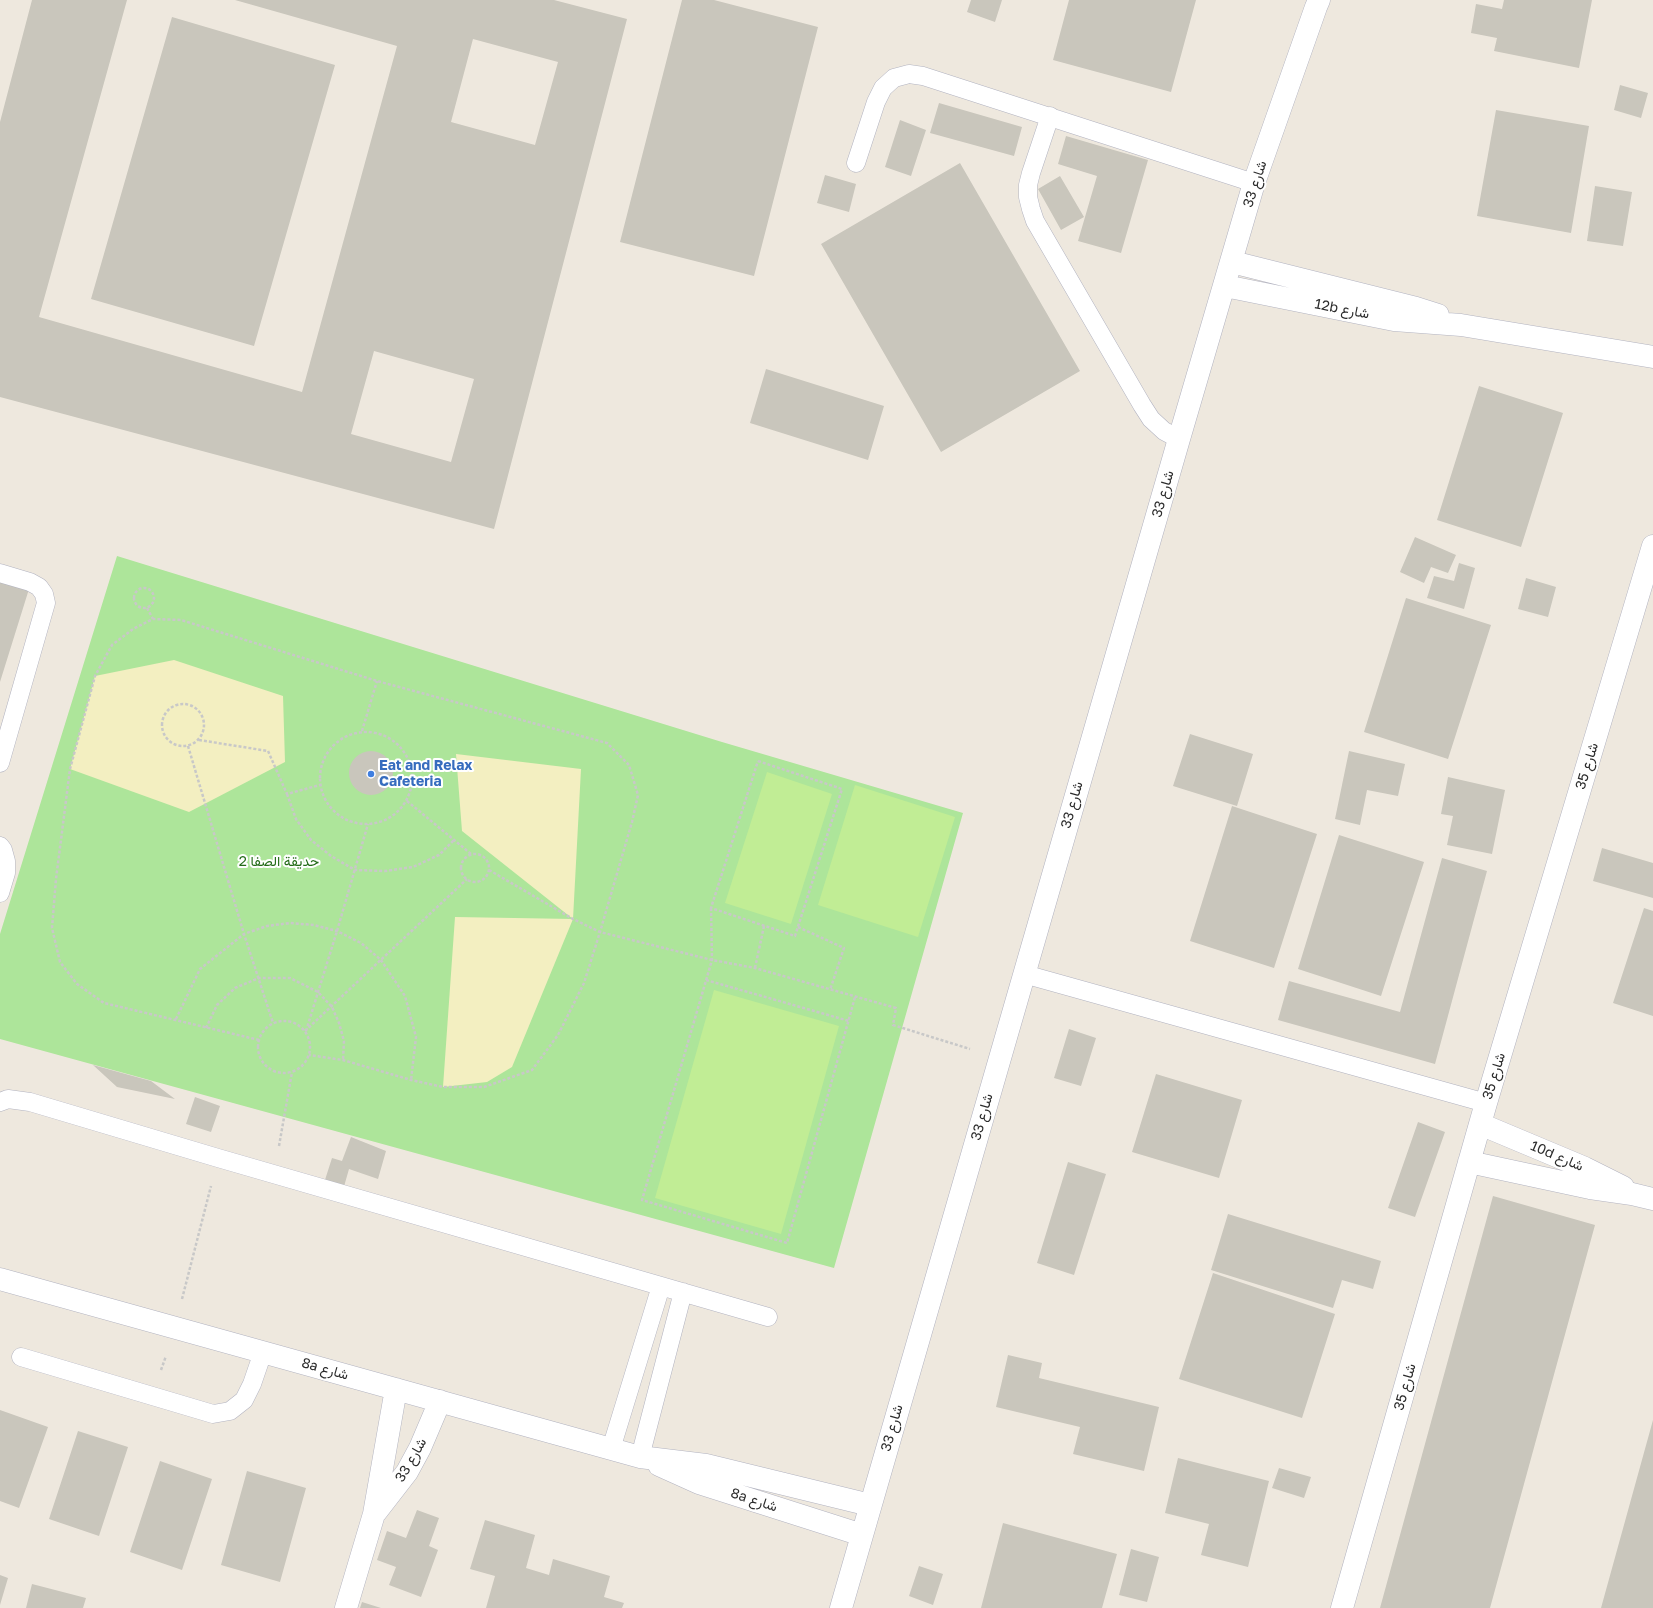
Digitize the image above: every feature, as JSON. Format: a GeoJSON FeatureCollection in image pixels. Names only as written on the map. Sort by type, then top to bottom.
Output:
{"type":"FeatureCollection","features":[{"type":"Feature","properties":{"kind":"street","name":"شارع 33"},"geometry":{"type":"LineString","coordinates":[[841,1608],[1254,183],[1317,2]]}},
{"type":"Feature","properties":{"kind":"street","name":"12b شارع"},"geometry":{"type":"LineString","coordinates":[[1232,262],[1431,312],[1461,325]]}},
{"type":"Feature","properties":{"kind":"street","name":"12b شارع"},"geometry":{"type":"LineString","coordinates":[[1225,286],[1394,320],[1461,325],[1653,357]]}},
{"type":"Feature","properties":{"kind":"street","name":"شارع 35"},"geometry":{"type":"LineString","coordinates":[[1342,1608],[1486,1103],[1653,546]]}},
{"type":"Feature","properties":{"kind":"street","name":"10d شارع"},"geometry":{"type":"LineString","coordinates":[[1480,1124],[1598,1173],[1643,1196]]}},
{"type":"Feature","properties":{"kind":"street","name":"10d شارع"},"geometry":{"type":"LineString","coordinates":[[1469,1162],[1590,1188],[1643,1196]]}},
{"type":"Feature","properties":{"kind":"street","name":"8a شارع"},"geometry":{"type":"LineString","coordinates":[[0,1279],[644,1458],[706,1465],[870,1505]]}},
{"type":"Feature","properties":{"kind":"street","name":"شارع 33"},"geometry":{"type":"LineString","coordinates":[[346,1608],[374,1514],[396,1389]]}},
{"type":"Feature","properties":{"kind":"street","name":"شارع 33"},"geometry":{"type":"LineString","coordinates":[[374,1514],[407,1472],[420,1448],[440,1401]]}},
{"type":"Feature","properties":{"kind":"street","name":"8a شارع"},"geometry":{"type":"LineString","coordinates":[[644,1458],[667,1470],[699,1483],[862,1535]]}},
{"type":"Feature","properties":{"kind":"lane"},"geometry":{"type":"LineString","coordinates":[[856,163],[876,102],[883,88],[894,78],[909,74],[923,76],[1050,116],[1254,183]]}},
{"type":"Feature","properties":{"kind":"lane"},"geometry":{"type":"LineString","coordinates":[[1050,116],[1028,185],[1030,209],[1151,419],[1164,431],[1179,439]]}},
{"type":"Feature","properties":{"kind":"lane"},"geometry":{"type":"LineString","coordinates":[[0,573],[30,582],[38,587],[44,594],[46,603],[0,763]]}},
{"type":"Feature","properties":{"kind":"lane"},"geometry":{"type":"LineString","coordinates":[[0,846],[6,861],[6,873],[0,893]]}},
{"type":"Feature","properties":{"kind":"lane"},"geometry":{"type":"LineString","coordinates":[[1024,974],[1486,1103]]}},
{"type":"Feature","properties":{"kind":"lane"},"geometry":{"type":"LineString","coordinates":[[0,1102],[8,1099],[30,1102],[768,1317]]}},
{"type":"Feature","properties":{"kind":"lane"},"geometry":{"type":"LineString","coordinates":[[611,1449],[661,1286]]}},
{"type":"Feature","properties":{"kind":"lane"},"geometry":{"type":"LineString","coordinates":[[644,1458],[683,1292]]}},
{"type":"Feature","properties":{"kind":"lane"},"geometry":{"type":"LineString","coordinates":[[21,1357],[153,1398],[213,1414],[230,1411],[244,1400],[252,1384],[263,1352]]}},
{"type":"Feature","properties":{"kind":"path"},"geometry":{"type":"LineString","coordinates":[[147,588],[154,595],[152,604],[147,608],[137,606],[134,600],[135,593],[140,589],[147,588]]}},
{"type":"Feature","properties":{"kind":"path"},"geometry":{"type":"LineString","coordinates":[[147,608],[153,619]]}},
{"type":"Feature","properties":{"kind":"path"},"geometry":{"type":"LineString","coordinates":[[259,1040],[104,1003],[77,984],[60,962],[52,928],[56,879],[70,769],[95,676],[112,645],[133,629],[153,619],[181,620],[377,680],[607,743],[629,765],[638,795],[632,822],[584,983],[558,1035],[532,1070],[484,1087],[443,1087],[411,1080],[343,1060],[309,1055]]}},
{"type":"Feature","properties":{"kind":"path"},"geometry":{"type":"LineString","coordinates":[[362,731],[377,680]]}},
{"type":"Feature","properties":{"kind":"path"},"geometry":{"type":"LineString","coordinates":[[199,740],[204,727],[202,714],[197,709],[185,704],[178,704],[166,712],[162,726],[163,734],[173,744],[188,746],[199,740],[268,751],[288,794],[296,818],[311,840],[331,856],[355,870],[385,872],[413,867],[439,855],[454,840]]}},
{"type":"Feature","properties":{"kind":"path"},"geometry":{"type":"LineString","coordinates":[[362,731],[386,735],[405,752],[413,777],[406,801],[397,813],[383,821],[368,824],[346,820],[334,811],[329,806],[320,785],[323,760],[338,740],[362,731]]}},
{"type":"Feature","properties":{"kind":"path"},"geometry":{"type":"LineString","coordinates":[[188,746],[244,934],[273,1023]]}},
{"type":"Feature","properties":{"kind":"path"},"geometry":{"type":"LineString","coordinates":[[711,908],[795,936],[842,789],[758,761],[711,908],[712,960],[642,1200],[787,1243],[855,997]]}},
{"type":"Feature","properties":{"kind":"path"},"geometry":{"type":"LineString","coordinates":[[288,794],[320,785]]}},
{"type":"Feature","properties":{"kind":"path"},"geometry":{"type":"LineString","coordinates":[[406,801],[471,854],[480,855],[487,861],[489,870],[480,881],[471,881],[463,876],[461,867],[464,859],[471,854]]}},
{"type":"Feature","properties":{"kind":"path"},"geometry":{"type":"LineString","coordinates":[[305,1031],[337,931],[368,824]]}},
{"type":"Feature","properties":{"kind":"path"},"geometry":{"type":"LineString","coordinates":[[489,870],[573,919],[600,932],[712,960],[755,968],[896,1008],[893,1025],[1000,1057]]}},
{"type":"Feature","properties":{"kind":"path"},"geometry":{"type":"LineString","coordinates":[[305,1031],[467,879]]}},
{"type":"Feature","properties":{"kind":"path"},"geometry":{"type":"LineString","coordinates":[[176,1019],[200,968],[244,934],[267,926],[290,923],[314,925],[337,931],[361,943],[382,960],[405,996],[416,1037],[411,1080]]}},
{"type":"Feature","properties":{"kind":"path"},"geometry":{"type":"LineString","coordinates":[[755,968],[764,926]]}},
{"type":"Feature","properties":{"kind":"path"},"geometry":{"type":"LineString","coordinates":[[798,927],[844,948],[830,990]]}},
{"type":"Feature","properties":{"kind":"path"},"geometry":{"type":"LineString","coordinates":[[206,1028],[217,1005],[235,988],[259,978],[290,978],[318,992],[332,1007],[339,1023],[344,1042],[343,1060]]}},
{"type":"Feature","properties":{"kind":"path"},"geometry":{"type":"LineString","coordinates":[[706,980],[849,1021]]}},
{"type":"Feature","properties":{"kind":"path"},"geometry":{"type":"LineString","coordinates":[[282,1020],[290,1021],[299,1025],[305,1031],[310,1043],[309,1055],[305,1062],[292,1072],[276,1072],[268,1068],[259,1055],[259,1040],[262,1033],[266,1027],[273,1023],[282,1020]]}},
{"type":"Feature","properties":{"kind":"path"},"geometry":{"type":"LineString","coordinates":[[272,1145],[279,1147],[292,1072]]}},
{"type":"Feature","properties":{"kind":"path"},"geometry":{"type":"LineString","coordinates":[[153,1398],[175,1327],[218,1158]]}},
{"type":"Feature","properties":{"kind":"green space","name":"حديقة الصفا 2"},"geometry":{"type":"Polygon","coordinates":[[[117,556],[722,742],[963,813],[834,1268],[0,1039],[0,934],[117,556]]]}},
{"type":"Feature","properties":{"kind":"green space"},"geometry":{"type":"Polygon","coordinates":[[[767,772],[832,794],[791,924],[725,903],[767,772]]]}},
{"type":"Feature","properties":{"kind":"green space"},"geometry":{"type":"Polygon","coordinates":[[[855,785],[955,817],[918,937],[818,905],[855,785]]]}},
{"type":"Feature","properties":{"kind":"green space"},"geometry":{"type":"Polygon","coordinates":[[[714,990],[839,1026],[781,1234],[655,1198],[714,990]]]}},
{"type":"Feature","properties":{"kind":"sand"},"geometry":{"type":"Polygon","coordinates":[[[174,660],[283,696],[285,762],[189,812],[70,769],[95,676],[174,660]]]}},
{"type":"Feature","properties":{"kind":"sand"},"geometry":{"type":"Polygon","coordinates":[[[456,754],[581,769],[573,919],[462,831],[456,754]]]}},
{"type":"Feature","properties":{"kind":"sand"},"geometry":{"type":"Polygon","coordinates":[[[455,917],[573,919],[512,1067],[487,1082],[443,1087],[455,917]]]}},
{"type":"Feature","properties":{"kind":"building"},"geometry":{"type":"Polygon","coordinates":[[[32,0],[127,0],[39,317],[302,392],[397,46],[235,0],[554,0],[627,19],[494,529],[0,397],[0,122],[32,0]],[[473,39],[451,122],[535,145],[558,62],[473,39]],[[374,351],[351,434],[451,462],[474,379],[374,351]]]}},
{"type":"Feature","properties":{"kind":"building"},"geometry":{"type":"Polygon","coordinates":[[[682,0],[714,0],[818,27],[754,276],[620,242],[682,0]]]}},
{"type":"Feature","properties":{"kind":"building"},"geometry":{"type":"Polygon","coordinates":[[[971,0],[1002,0],[995,22],[967,12],[971,0]]]}},
{"type":"Feature","properties":{"kind":"building"},"geometry":{"type":"Polygon","coordinates":[[[1069,0],[1196,0],[1171,92],[1053,60],[1069,0]]]}},
{"type":"Feature","properties":{"kind":"building"},"geometry":{"type":"Polygon","coordinates":[[[1504,0],[1592,0],[1579,68],[1494,51],[1497,38],[1471,33],[1476,4],[1502,9],[1504,0]]]}},
{"type":"Feature","properties":{"kind":"building"},"geometry":{"type":"Polygon","coordinates":[[[172,17],[335,65],[254,346],[91,299],[172,17]]]}},
{"type":"Feature","properties":{"kind":"building"},"geometry":{"type":"Polygon","coordinates":[[[1620,85],[1648,93],[1641,118],[1614,110],[1620,85]]]}},
{"type":"Feature","properties":{"kind":"building"},"geometry":{"type":"Polygon","coordinates":[[[939,103],[1022,127],[1014,156],[930,133],[939,103]]]}},
{"type":"Feature","properties":{"kind":"building"},"geometry":{"type":"Polygon","coordinates":[[[1496,110],[1589,126],[1571,233],[1477,216],[1496,110]]]}},
{"type":"Feature","properties":{"kind":"building"},"geometry":{"type":"Polygon","coordinates":[[[900,120],[926,130],[911,176],[885,167],[900,120]]]}},
{"type":"Feature","properties":{"kind":"building"},"geometry":{"type":"Polygon","coordinates":[[[1066,136],[1148,160],[1121,253],[1078,241],[1097,176],[1058,164],[1066,136]]]}},
{"type":"Feature","properties":{"kind":"building"},"geometry":{"type":"Polygon","coordinates":[[[960,163],[1080,371],[941,452],[821,244],[960,163]]]}},
{"type":"Feature","properties":{"kind":"building"},"geometry":{"type":"Polygon","coordinates":[[[825,175],[856,184],[849,212],[817,203],[825,175]]]}},
{"type":"Feature","properties":{"kind":"building"},"geometry":{"type":"Polygon","coordinates":[[[1060,176],[1084,217],[1061,230],[1038,189],[1060,176]]]}},
{"type":"Feature","properties":{"kind":"building"},"geometry":{"type":"Polygon","coordinates":[[[1595,186],[1632,192],[1623,246],[1587,241],[1595,186]]]}},
{"type":"Feature","properties":{"kind":"building"},"geometry":{"type":"Polygon","coordinates":[[[766,369],[884,406],[868,460],[750,423],[766,369]]]}},
{"type":"Feature","properties":{"kind":"building"},"geometry":{"type":"Polygon","coordinates":[[[1479,386],[1563,413],[1521,547],[1437,520],[1479,386]]]}},
{"type":"Feature","properties":{"kind":"building"},"geometry":{"type":"Polygon","coordinates":[[[1415,537],[1456,555],[1448,573],[1431,567],[1424,583],[1400,572],[1415,537]]]}},
{"type":"Feature","properties":{"kind":"building"},"geometry":{"type":"Polygon","coordinates":[[[1459,563],[1475,568],[1464,609],[1427,598],[1434,576],[1454,581],[1459,563]]]}},
{"type":"Feature","properties":{"kind":"building"},"geometry":{"type":"Polygon","coordinates":[[[1526,578],[1556,587],[1548,617],[1518,609],[1526,578]]]}},
{"type":"Feature","properties":{"kind":"building"},"geometry":{"type":"Polygon","coordinates":[[[0,580],[29,589],[0,682],[0,580]]]}},
{"type":"Feature","properties":{"kind":"building"},"geometry":{"type":"Polygon","coordinates":[[[1406,598],[1491,625],[1448,759],[1364,732],[1406,598]]]}},
{"type":"Feature","properties":{"kind":"building"},"geometry":{"type":"Polygon","coordinates":[[[1190,734],[1253,754],[1237,806],[1173,786],[1190,734]]]}},
{"type":"Feature","properties":{"kind":"building","name":"Eat and Relax Cafeteria"},"geometry":{"type":"Polygon","coordinates":[[[371,751],[383,755],[389,761],[393,773],[389,785],[383,791],[371,795],[359,791],[353,785],[349,773],[353,761],[359,755],[371,751]]]}},
{"type":"Feature","properties":{"kind":"building"},"geometry":{"type":"Polygon","coordinates":[[[1349,751],[1405,764],[1398,796],[1367,790],[1360,825],[1335,819],[1349,751]]]}},
{"type":"Feature","properties":{"kind":"building"},"geometry":{"type":"Polygon","coordinates":[[[1448,777],[1505,790],[1492,854],[1447,845],[1453,816],[1441,814],[1448,777]]]}},
{"type":"Feature","properties":{"kind":"building"},"geometry":{"type":"Polygon","coordinates":[[[1232,806],[1317,834],[1274,968],[1190,941],[1232,806]]]}},
{"type":"Feature","properties":{"kind":"building"},"geometry":{"type":"Polygon","coordinates":[[[1339,835],[1424,862],[1381,996],[1298,969],[1339,835]]]}},
{"type":"Feature","properties":{"kind":"building"},"geometry":{"type":"Polygon","coordinates":[[[1602,848],[1653,863],[1653,898],[1593,881],[1602,848]]]}},
{"type":"Feature","properties":{"kind":"building"},"geometry":{"type":"Polygon","coordinates":[[[1442,858],[1487,871],[1435,1064],[1278,1020],[1289,981],[1400,1012],[1442,858]]]}},
{"type":"Feature","properties":{"kind":"building"},"geometry":{"type":"Polygon","coordinates":[[[1644,908],[1653,911],[1653,1016],[1613,1003],[1644,908]]]}},
{"type":"Feature","properties":{"kind":"building"},"geometry":{"type":"Polygon","coordinates":[[[1069,1029],[1096,1038],[1081,1086],[1054,1078],[1069,1029]]]}},
{"type":"Feature","properties":{"kind":"building"},"geometry":{"type":"Polygon","coordinates":[[[93,1065],[151,1081],[175,1099],[117,1087],[93,1065]]]}},
{"type":"Feature","properties":{"kind":"building"},"geometry":{"type":"Polygon","coordinates":[[[1156,1074],[1242,1100],[1219,1178],[1132,1152],[1156,1074]]]}},
{"type":"Feature","properties":{"kind":"building"},"geometry":{"type":"Polygon","coordinates":[[[195,1097],[220,1106],[211,1132],[186,1124],[195,1097]]]}},
{"type":"Feature","properties":{"kind":"building"},"geometry":{"type":"Polygon","coordinates":[[[1418,1122],[1445,1132],[1415,1217],[1388,1208],[1418,1122]]]}},
{"type":"Feature","properties":{"kind":"building"},"geometry":{"type":"Polygon","coordinates":[[[351,1137],[386,1151],[378,1179],[349,1169],[343,1190],[324,1183],[332,1158],[342,1161],[351,1137]]]}},
{"type":"Feature","properties":{"kind":"building"},"geometry":{"type":"Polygon","coordinates":[[[1068,1162],[1106,1174],[1074,1275],[1037,1263],[1068,1162]]]}},
{"type":"Feature","properties":{"kind":"building"},"geometry":{"type":"Polygon","coordinates":[[[1493,1196],[1595,1225],[1490,1608],[1380,1608],[1493,1196]]]}},
{"type":"Feature","properties":{"kind":"building"},"geometry":{"type":"Polygon","coordinates":[[[1228,1214],[1381,1261],[1373,1289],[1342,1280],[1333,1308],[1211,1270],[1228,1214]]]}},
{"type":"Feature","properties":{"kind":"building"},"geometry":{"type":"Polygon","coordinates":[[[1213,1273],[1335,1314],[1302,1418],[1179,1379],[1213,1273]]]}},
{"type":"Feature","properties":{"kind":"building"},"geometry":{"type":"Polygon","coordinates":[[[1008,1355],[1042,1363],[1039,1378],[1159,1407],[1144,1471],[1073,1454],[1080,1427],[996,1407],[1008,1355]]]}},
{"type":"Feature","properties":{"kind":"building"},"geometry":{"type":"Polygon","coordinates":[[[0,1410],[48,1427],[19,1508],[0,1501],[0,1410]]]}},
{"type":"Feature","properties":{"kind":"building"},"geometry":{"type":"Polygon","coordinates":[[[1653,1420],[1653,1608],[1601,1608],[1653,1420]]]}},
{"type":"Feature","properties":{"kind":"building"},"geometry":{"type":"Polygon","coordinates":[[[78,1431],[128,1447],[99,1536],[49,1519],[78,1431]]]}},
{"type":"Feature","properties":{"kind":"building"},"geometry":{"type":"Polygon","coordinates":[[[1178,1458],[1269,1481],[1248,1567],[1201,1555],[1209,1524],[1165,1513],[1178,1458]]]}},
{"type":"Feature","properties":{"kind":"building"},"geometry":{"type":"Polygon","coordinates":[[[160,1461],[212,1479],[182,1570],[130,1552],[160,1461]]]}},
{"type":"Feature","properties":{"kind":"building"},"geometry":{"type":"Polygon","coordinates":[[[1279,1468],[1311,1477],[1304,1498],[1272,1488],[1279,1468]]]}},
{"type":"Feature","properties":{"kind":"building"},"geometry":{"type":"Polygon","coordinates":[[[247,1471],[306,1488],[280,1582],[221,1565],[247,1471]]]}},
{"type":"Feature","properties":{"kind":"building"},"geometry":{"type":"Polygon","coordinates":[[[417,1510],[439,1518],[429,1546],[438,1550],[421,1597],[389,1585],[396,1567],[377,1560],[387,1531],[406,1538],[417,1510]]]}},
{"type":"Feature","properties":{"kind":"building"},"geometry":{"type":"Polygon","coordinates":[[[485,1520],[535,1535],[526,1568],[549,1575],[553,1559],[610,1576],[604,1597],[624,1603],[622,1608],[486,1608],[495,1576],[470,1569],[485,1520]]]}},
{"type":"Feature","properties":{"kind":"building"},"geometry":{"type":"Polygon","coordinates":[[[1003,1523],[1117,1554],[1102,1608],[981,1608],[1003,1523]]]}},
{"type":"Feature","properties":{"kind":"building"},"geometry":{"type":"Polygon","coordinates":[[[1131,1549],[1159,1557],[1147,1602],[1119,1595],[1131,1549]]]}},
{"type":"Feature","properties":{"kind":"building"},"geometry":{"type":"Polygon","coordinates":[[[919,1566],[943,1574],[933,1605],[909,1596],[919,1566]]]}},
{"type":"Feature","properties":{"kind":"building"},"geometry":{"type":"Polygon","coordinates":[[[0,1575],[8,1578],[0,1605],[0,1575]]]}},
{"type":"Feature","properties":{"kind":"building"},"geometry":{"type":"Polygon","coordinates":[[[32,1584],[86,1598],[83,1608],[26,1608],[32,1584]]]}},
{"type":"Feature","properties":{"kind":"building"},"geometry":{"type":"Polygon","coordinates":[[[362,1602],[381,1608],[360,1608],[362,1602]]]}},
{"type":"Feature","properties":{"kind":"place","name":"Eat and Relax Cafeteria"},"geometry":{"type":"Point","coordinates":[371,774]}}]}
